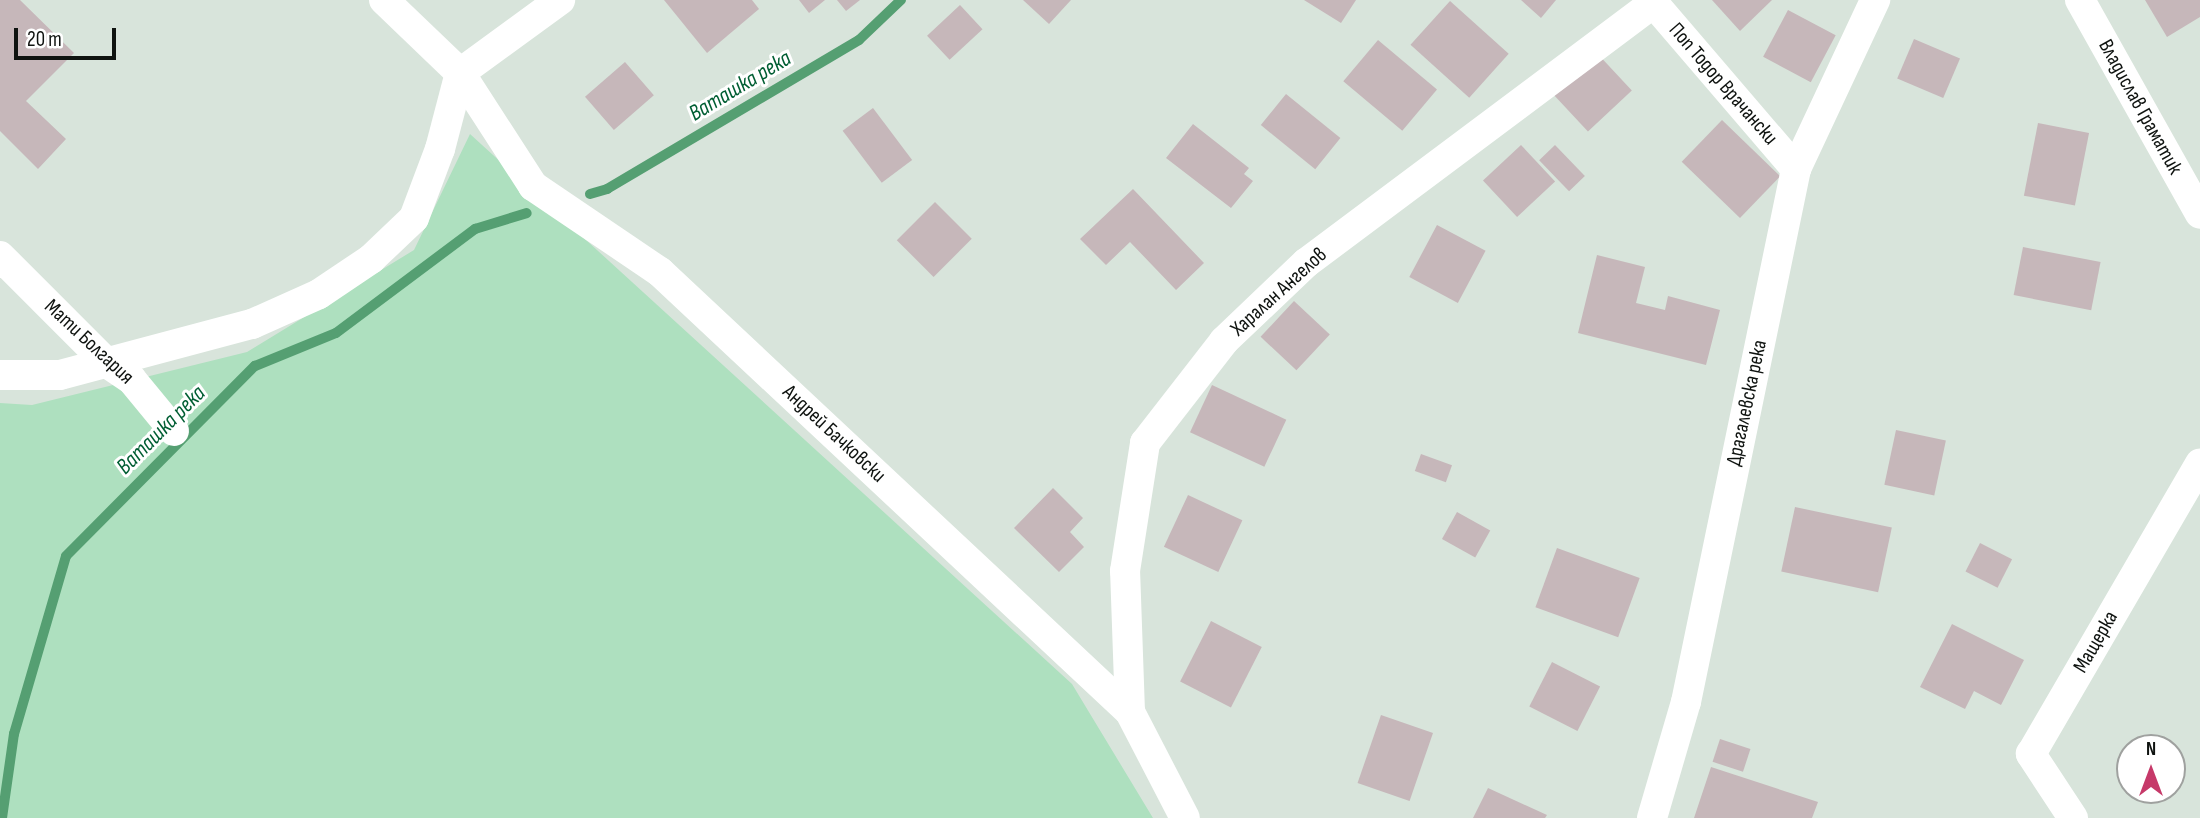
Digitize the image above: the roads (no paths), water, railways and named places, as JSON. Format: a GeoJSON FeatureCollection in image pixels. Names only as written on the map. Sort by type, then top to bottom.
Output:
{"type":"FeatureCollection","features":[{"type":"Feature","properties":{"kind":"street","name":"Андрей Бачковски"},"geometry":{"type":"LineString","coordinates":[[384,0],[460,73],[533,186],[660,272],[1130,712],[1185,818]]}},
{"type":"Feature","properties":{"kind":"street"},"geometry":{"type":"LineString","coordinates":[[0,375],[60,375],[252,324],[319,294],[371,259],[414,218],[440,149],[460,73],[560,0]]}},
{"type":"Feature","properties":{"kind":"street","name":"Драгалевска река"},"geometry":{"type":"LineString","coordinates":[[1652,818],[1686,702],[1796,169],[1875,0]]}},
{"type":"Feature","properties":{"kind":"street","name":"Владислав Граматик"},"geometry":{"type":"LineString","coordinates":[[2080,0],[2200,214]]}},
{"type":"Feature","properties":{"kind":"street","name":"Поп Тодор Врачански"},"geometry":{"type":"LineString","coordinates":[[1652,1],[1796,169]]}},
{"type":"Feature","properties":{"kind":"street","name":"Харалан Ангелов"},"geometry":{"type":"LineString","coordinates":[[1130,712],[1125,571],[1145,443],[1224,341],[1306,262],[1652,1]]}},
{"type":"Feature","properties":{"kind":"street","name":"Мати Болгария"},"geometry":{"type":"LineString","coordinates":[[0,256],[107,363],[132,380],[174,431]]}},
{"type":"Feature","properties":{"kind":"street","name":"Мащерка"},"geometry":{"type":"LineString","coordinates":[[2073,818],[2031,754],[2200,464]]}},
{"type":"Feature","properties":{"kind":"waterway","name":"Ваташка река"},"geometry":{"type":"LineString","coordinates":[[590,194],[607,189],[859,40],[901,0]]}},
{"type":"Feature","properties":{"kind":"waterway","name":"Ваташка река"},"geometry":{"type":"LineString","coordinates":[[2,818],[14,734],[66,556],[255,366],[336,333],[475,229],[527,213]]}}]}
